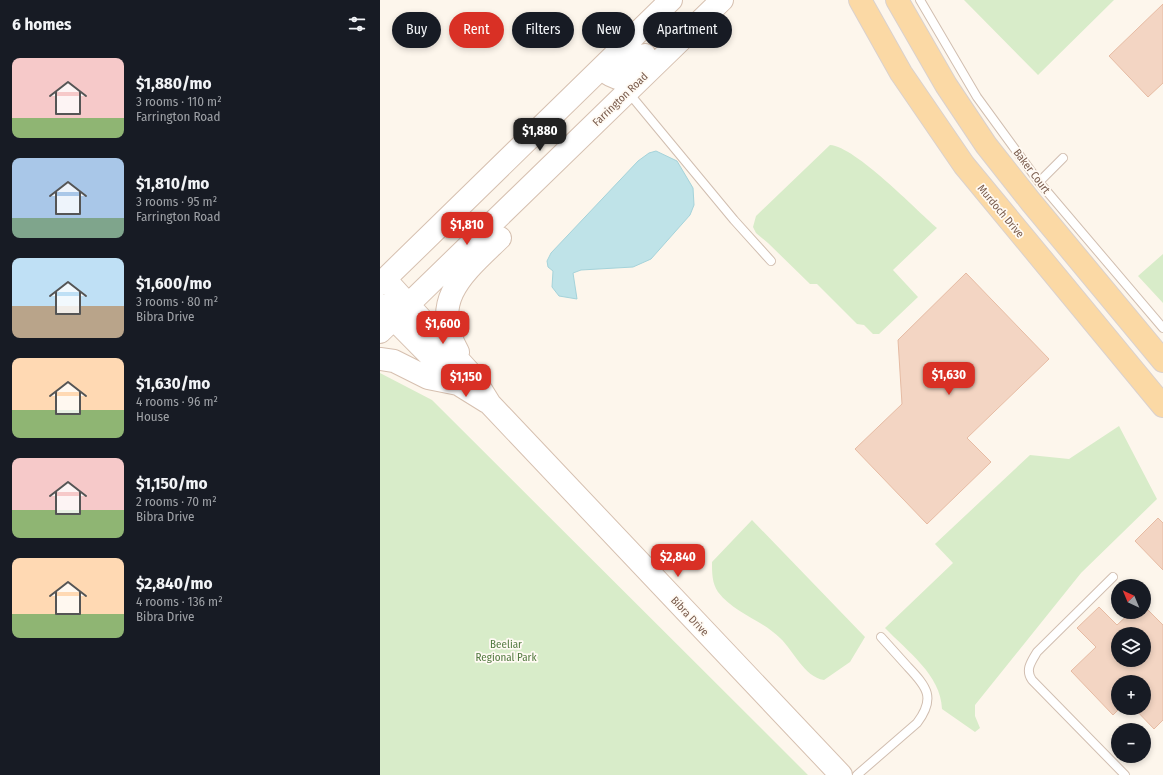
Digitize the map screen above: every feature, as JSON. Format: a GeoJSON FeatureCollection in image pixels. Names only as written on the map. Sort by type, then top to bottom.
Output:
{"type":"FeatureCollection","features":[{"type":"Feature","properties":{"kind":"main road"},"geometry":{"type":"LineString","coordinates":[[382,282],[671,0]]}},
{"type":"Feature","properties":{"kind":"main road"},"geometry":{"type":"LineString","coordinates":[[609,62],[608,71],[610,75],[617,78],[627,72],[698,4],[715,0]]}},
{"type":"Feature","properties":{"kind":"main road","name":"Farrington Road"},"geometry":{"type":"LineString","coordinates":[[391,315],[580,137],[722,0]]}},
{"type":"Feature","properties":{"kind":"main road","name":"Murdoch Drive"},"geometry":{"type":"LineString","coordinates":[[860,0],[901,73],[964,165],[1163,406]]}},
{"type":"Feature","properties":{"kind":"main road"},"geometry":{"type":"LineString","coordinates":[[897,0],[946,85],[986,145],[1030,202],[1163,361]]}},
{"type":"Feature","properties":{"kind":"main road"},"geometry":{"type":"LineString","coordinates":[[380,359],[394,361],[428,378],[465,380],[446,317],[450,296],[461,277],[511,226],[541,192],[580,137]]}},
{"type":"Feature","properties":{"kind":"main road","name":"Bibra Drive"},"geometry":{"type":"LineString","coordinates":[[382,282],[391,315],[490,404],[841,775]]}},
{"type":"Feature","properties":{"kind":"lane","name":"Baker Court"},"geometry":{"type":"LineString","coordinates":[[920,0],[977,97],[1039,182],[1163,328]]}},
{"type":"Feature","properties":{"kind":"lane"},"geometry":{"type":"LineString","coordinates":[[628,91],[734,220],[771,261]]}},
{"type":"Feature","properties":{"kind":"lane"},"geometry":{"type":"LineString","coordinates":[[1039,182],[1063,158]]}},
{"type":"Feature","properties":{"kind":"lane"},"geometry":{"type":"LineString","coordinates":[[1114,577],[1037,652],[1028,672],[1032,680],[1125,775]]}},
{"type":"Feature","properties":{"kind":"lane"},"geometry":{"type":"LineString","coordinates":[[857,775],[917,723],[924,713],[927,703],[924,685],[881,637]]}},
{"type":"Feature","properties":{"kind":"green space"},"geometry":{"type":"Polygon","coordinates":[[[964,0],[1114,0],[1038,75],[964,0]]]}},
{"type":"Feature","properties":{"kind":"green space"},"geometry":{"type":"Polygon","coordinates":[[[830,145],[841,148],[855,156],[885,180],[937,228],[893,270],[918,297],[879,334],[873,334],[864,325],[857,324],[817,284],[810,284],[756,233],[753,227],[756,216],[830,145]]]}},
{"type":"Feature","properties":{"kind":"green space"},"geometry":{"type":"Polygon","coordinates":[[[1163,254],[1163,303],[1138,276],[1163,254]]]}},
{"type":"Feature","properties":{"kind":"green space","name":"Beeliar Regional Park"},"geometry":{"type":"Polygon","coordinates":[[[380,373],[432,400],[808,775],[380,775],[380,373]]]}},
{"type":"Feature","properties":{"kind":"green space"},"geometry":{"type":"Polygon","coordinates":[[[1119,426],[1157,499],[1081,573],[975,705],[975,716],[980,728],[975,732],[942,709],[936,685],[929,674],[885,628],[953,563],[935,544],[1030,455],[1069,459],[1119,426]]]}},
{"type":"Feature","properties":{"kind":"green space"},"geometry":{"type":"Polygon","coordinates":[[[752,520],[865,637],[850,662],[824,680],[817,678],[805,669],[785,643],[773,632],[732,606],[716,589],[713,578],[712,562],[752,520]]]}},
{"type":"Feature","properties":{"kind":"water"},"geometry":{"type":"Polygon","coordinates":[[[656,151],[677,161],[693,188],[694,205],[690,215],[651,259],[633,267],[581,270],[573,273],[577,299],[559,296],[552,287],[553,271],[548,267],[547,261],[551,253],[638,161],[649,153],[656,151]]]}},
{"type":"Feature","properties":{"kind":"building"},"geometry":{"type":"Polygon","coordinates":[[[1163,4],[1163,83],[1148,97],[1109,56],[1163,4]]]}},
{"type":"Feature","properties":{"kind":"building"},"geometry":{"type":"Polygon","coordinates":[[[966,273],[1049,359],[967,438],[991,462],[927,524],[855,449],[902,404],[898,340],[966,273]]]}},
{"type":"Feature","properties":{"kind":"building"},"geometry":{"type":"Polygon","coordinates":[[[1158,518],[1163,523],[1163,570],[1135,541],[1158,518]]]}},
{"type":"Feature","properties":{"kind":"building"},"geometry":{"type":"Polygon","coordinates":[[[1099,607],[1117,625],[1123,619],[1151,619],[1151,613],[1163,625],[1163,720],[1154,729],[1151,726],[1151,723],[1148,723],[1141,715],[1151,715],[1151,675],[1111,675],[1111,713],[1071,671],[1096,647],[1077,628],[1099,607]]]}}]}
